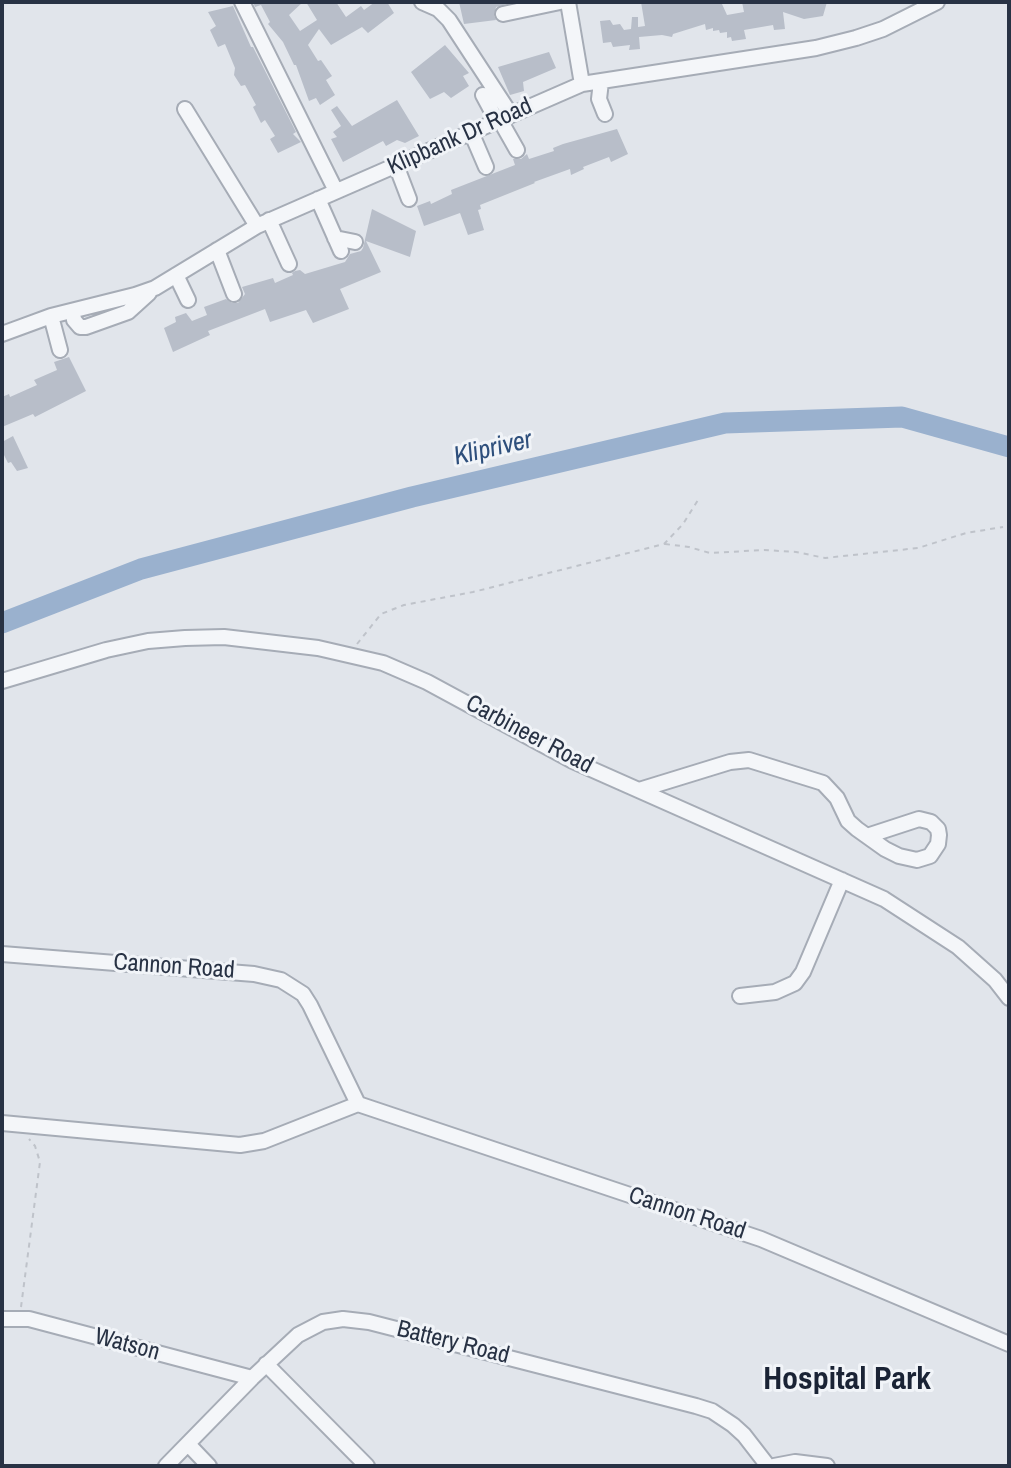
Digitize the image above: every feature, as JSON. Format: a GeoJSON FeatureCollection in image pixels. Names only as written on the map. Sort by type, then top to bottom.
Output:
{"type":"FeatureCollection","features":[{"type":"Feature","properties":{"kind":"street"},"geometry":{"type":"LineString","coordinates":[[242,2],[336,191]]}},
{"type":"Feature","properties":{"kind":"street"},"geometry":{"type":"LineString","coordinates":[[422,2],[438,9],[449,20],[503,118],[517,150]]}},
{"type":"Feature","properties":{"kind":"street"},"geometry":{"type":"LineString","coordinates":[[503,14],[560,2]]}},
{"type":"Feature","properties":{"kind":"street"},"geometry":{"type":"LineString","coordinates":[[568,2],[582,84]]}},
{"type":"Feature","properties":{"kind":"street","name":"Klipbank Dr Road"},"geometry":{"type":"LineString","coordinates":[[2,334],[51,316],[155,288],[263,223],[582,84],[829,45],[883,29],[937,2]]}},
{"type":"Feature","properties":{"kind":"street"},"geometry":{"type":"LineString","coordinates":[[601,82],[599,99],[605,114]]}},
{"type":"Feature","properties":{"kind":"street"},"geometry":{"type":"LineString","coordinates":[[484,94],[503,118]]}},
{"type":"Feature","properties":{"kind":"street"},"geometry":{"type":"LineString","coordinates":[[184,109],[289,264]]}},
{"type":"Feature","properties":{"kind":"street"},"geometry":{"type":"LineString","coordinates":[[471,132],[486,167]]}},
{"type":"Feature","properties":{"kind":"street"},"geometry":{"type":"LineString","coordinates":[[396,165],[408,199]]}},
{"type":"Feature","properties":{"kind":"street"},"geometry":{"type":"LineString","coordinates":[[318,199],[338,244],[355,242]]}},
{"type":"Feature","properties":{"kind":"street"},"geometry":{"type":"LineString","coordinates":[[216,250],[233,294]]}},
{"type":"Feature","properties":{"kind":"street"},"geometry":{"type":"LineString","coordinates":[[176,275],[188,299]]}},
{"type":"Feature","properties":{"kind":"street"},"geometry":{"type":"LineString","coordinates":[[51,316],[60,350]]}},
{"type":"Feature","properties":{"kind":"street","name":"Carbineer Road"},"geometry":{"type":"LineString","coordinates":[[2,681],[106,650],[148,641],[185,638],[224,637],[270,642],[350,654],[402,670],[573,761],[884,899],[940,935],[979,965],[1009,998]]}},
{"type":"Feature","properties":{"kind":"street"},"geometry":{"type":"LineString","coordinates":[[639,790],[730,762],[749,760],[823,783],[837,798],[848,821],[867,836],[899,856],[917,860],[934,852],[939,835],[938,828],[932,822],[919,819],[867,836]]}},
{"type":"Feature","properties":{"kind":"street"},"geometry":{"type":"LineString","coordinates":[[740,996],[775,992],[795,983],[803,972],[842,880]]}},
{"type":"Feature","properties":{"kind":"street","name":"Cannon Road"},"geometry":{"type":"LineString","coordinates":[[2,954],[254,974],[282,980],[303,994],[310,1005],[358,1104],[761,1239],[1009,1344]]}},
{"type":"Feature","properties":{"kind":"street"},"geometry":{"type":"LineString","coordinates":[[8,1123],[240,1145],[264,1141],[358,1104]]}},
{"type":"Feature","properties":{"kind":"street","name":"Watson"},"geometry":{"type":"LineString","coordinates":[[2,1320],[19,1318],[252,1378]]}},
{"type":"Feature","properties":{"kind":"street","name":"Battery Road"},"geometry":{"type":"LineString","coordinates":[[166,1466],[266,1364],[310,1328],[331,1320],[369,1322],[712,1411],[744,1435],[768,1466]]}},
{"type":"Feature","properties":{"kind":"street"},"geometry":{"type":"LineString","coordinates":[[266,1364],[367,1466]]}},
{"type":"Feature","properties":{"kind":"street"},"geometry":{"type":"LineString","coordinates":[[188,1444],[209,1466]]}},
{"type":"Feature","properties":{"kind":"street"},"geometry":{"type":"LineString","coordinates":[[774,1466],[795,1462],[827,1466]]}},
{"type":"Feature","properties":{"kind":"path"},"geometry":{"type":"LineString","coordinates":[[664,544],[684,524],[698,500]]}},
{"type":"Feature","properties":{"kind":"path"},"geometry":{"type":"LineString","coordinates":[[350,654],[381,614],[404,605],[473,592],[664,544],[689,547],[710,554],[785,551],[825,558],[918,548],[966,533],[1003,527]]}},
{"type":"Feature","properties":{"kind":"path"},"geometry":{"type":"LineString","coordinates":[[8,1123],[35,1146],[40,1162],[19,1318]]}},
{"type":"Feature","properties":{"kind":"building"},"geometry":{"type":"Polygon","coordinates":[[[253,2],[303,2],[289,15],[300,31],[317,20],[306,2],[336,2],[346,17],[361,6],[364,10],[375,2],[387,2],[394,13],[368,33],[362,27],[331,45],[319,29],[308,45],[332,76],[326,80],[335,95],[320,105],[316,98],[309,101],[296,65],[283,42],[268,24],[270,22],[261,5],[255,7],[253,2]]]}},
{"type":"Feature","properties":{"kind":"building"},"geometry":{"type":"Polygon","coordinates":[[[459,2],[514,2],[496,7],[496,20],[464,24],[459,2]]]}},
{"type":"Feature","properties":{"kind":"building"},"geometry":{"type":"Polygon","coordinates":[[[641,2],[715,2],[722,4],[727,15],[744,12],[742,2],[827,2],[823,16],[804,19],[783,12],[785,29],[774,30],[773,25],[744,30],[746,39],[732,41],[731,37],[727,38],[727,32],[713,31],[713,28],[706,30],[705,24],[673,34],[672,37],[639,37],[640,49],[629,50],[630,45],[613,47],[611,42],[603,43],[600,21],[610,20],[613,25],[620,24],[624,30],[631,29],[632,17],[638,17],[638,27],[645,26],[641,2]]]}},
{"type":"Feature","properties":{"kind":"building"},"geometry":{"type":"Polygon","coordinates":[[[233,6],[251,47],[296,132],[293,134],[301,142],[278,153],[270,139],[275,136],[265,120],[261,123],[253,107],[256,105],[245,85],[241,86],[234,75],[235,68],[225,44],[218,47],[210,30],[216,26],[208,12],[233,6]]]}},
{"type":"Feature","properties":{"kind":"building"},"geometry":{"type":"Polygon","coordinates":[[[445,45],[469,73],[463,76],[469,86],[451,98],[444,92],[430,99],[411,72],[445,45]]]}},
{"type":"Feature","properties":{"kind":"building"},"geometry":{"type":"Polygon","coordinates":[[[549,52],[556,68],[523,82],[524,91],[510,95],[498,67],[549,52]]]}},
{"type":"Feature","properties":{"kind":"building"},"geometry":{"type":"Polygon","coordinates":[[[397,100],[419,136],[405,143],[397,140],[386,146],[383,141],[343,162],[331,139],[337,137],[333,132],[341,126],[331,110],[337,106],[352,126],[397,100]]]}},
{"type":"Feature","properties":{"kind":"building"},"geometry":{"type":"Polygon","coordinates":[[[617,129],[628,154],[611,162],[609,157],[571,175],[570,169],[480,205],[481,209],[478,210],[484,230],[468,235],[460,213],[424,226],[417,206],[430,201],[431,204],[452,194],[451,190],[515,165],[513,159],[521,159],[527,154],[529,159],[554,151],[553,148],[563,144],[617,129]]]}},
{"type":"Feature","properties":{"kind":"building"},"geometry":{"type":"Polygon","coordinates":[[[372,209],[416,231],[410,257],[366,241],[381,272],[340,289],[349,309],[313,323],[306,310],[270,322],[265,309],[208,331],[210,335],[173,352],[164,328],[176,322],[175,317],[186,313],[192,321],[207,315],[204,307],[226,299],[238,303],[245,294],[242,287],[273,278],[275,283],[293,275],[295,271],[300,270],[305,274],[345,262],[350,254],[361,251],[372,209]]]}},
{"type":"Feature","properties":{"kind":"building"},"geometry":{"type":"Polygon","coordinates":[[[69,357],[86,391],[35,417],[33,414],[2,427],[2,397],[9,394],[10,397],[37,385],[34,380],[57,370],[54,362],[69,357]]]}},
{"type":"Feature","properties":{"kind":"building"},"geometry":{"type":"Polygon","coordinates":[[[13,436],[28,468],[17,471],[11,462],[8,463],[2,451],[2,442],[13,436]]]}},
{"type":"Feature","properties":{"kind":"waterway","name":"Klipriver"},"geometry":{"type":"LineString","coordinates":[[2,623],[141,569],[412,497],[725,423],[902,417],[1009,447]]}},
{"type":"Feature","properties":{"kind":"district","name":"Hospital Park"},"geometry":{"type":"Point","coordinates":[847,1380]}}]}
